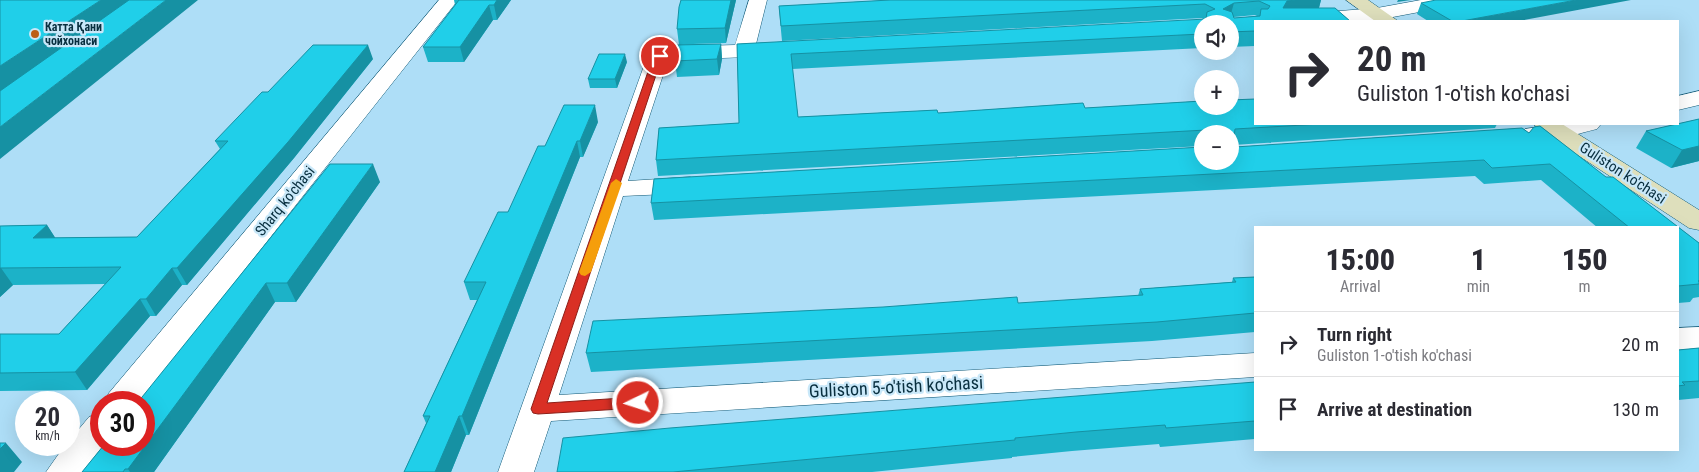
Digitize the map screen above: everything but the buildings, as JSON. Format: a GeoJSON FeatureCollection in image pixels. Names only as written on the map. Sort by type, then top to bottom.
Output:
{"type":"FeatureCollection","features":[{"type":"Feature","properties":{"kind":"main road"},"geometry":{"type":"LineString","coordinates":[[1355,0],[1382,18]]}},
{"type":"Feature","properties":{"kind":"main road","name":"Guliston ko'chasi"},"geometry":{"type":"LineString","coordinates":[[1552,127],[1699,222]]}},
{"type":"Feature","properties":{"kind":"street","name":"Sharq ko'chasi"},"geometry":{"type":"LineString","coordinates":[[129,391],[449,0]]}},
{"type":"Feature","properties":{"kind":"street"},"geometry":{"type":"LineString","coordinates":[[744,51],[758,0]]}},
{"type":"Feature","properties":{"kind":"street"},"geometry":{"type":"LineString","coordinates":[[1321,20],[1382,18],[1451,0]]}},
{"type":"Feature","properties":{"kind":"street"},"geometry":{"type":"LineString","coordinates":[[516,472],[660,56],[670,53],[794,48]]}},
{"type":"Feature","properties":{"kind":"street"},"geometry":{"type":"LineString","coordinates":[[1679,103],[1699,98]]}},
{"type":"Feature","properties":{"kind":"street"},"geometry":{"type":"LineString","coordinates":[[1513,136],[1552,127],[1577,125]]}},
{"type":"Feature","properties":{"kind":"street"},"geometry":{"type":"LineString","coordinates":[[614,190],[714,184]]}},
{"type":"Feature","properties":{"kind":"street"},"geometry":{"type":"LineString","coordinates":[[1679,339],[1699,338]]}},
{"type":"Feature","properties":{"kind":"street","name":"Guliston 5-o'tish ko'chasi"},"geometry":{"type":"LineString","coordinates":[[538,409],[1254,365]]}},
{"type":"Feature","properties":{"kind":"street"},"geometry":{"type":"LineString","coordinates":[[64,472],[90,440]]}},
{"type":"Feature","properties":{"kind":"slow traffic"},"geometry":{"type":"LineString","coordinates":[[585,272],[616,183]]}},
{"type":"Feature","properties":{"kind":"place","name":"Катта Қани чойхонаси"},"geometry":{"type":"Point","coordinates":[35,34]}},
{"type":"Feature","properties":{"kind":"route"},"geometry":{"type":"LineString","coordinates":[[638,403],[538,409],[660,56]]}}]}
